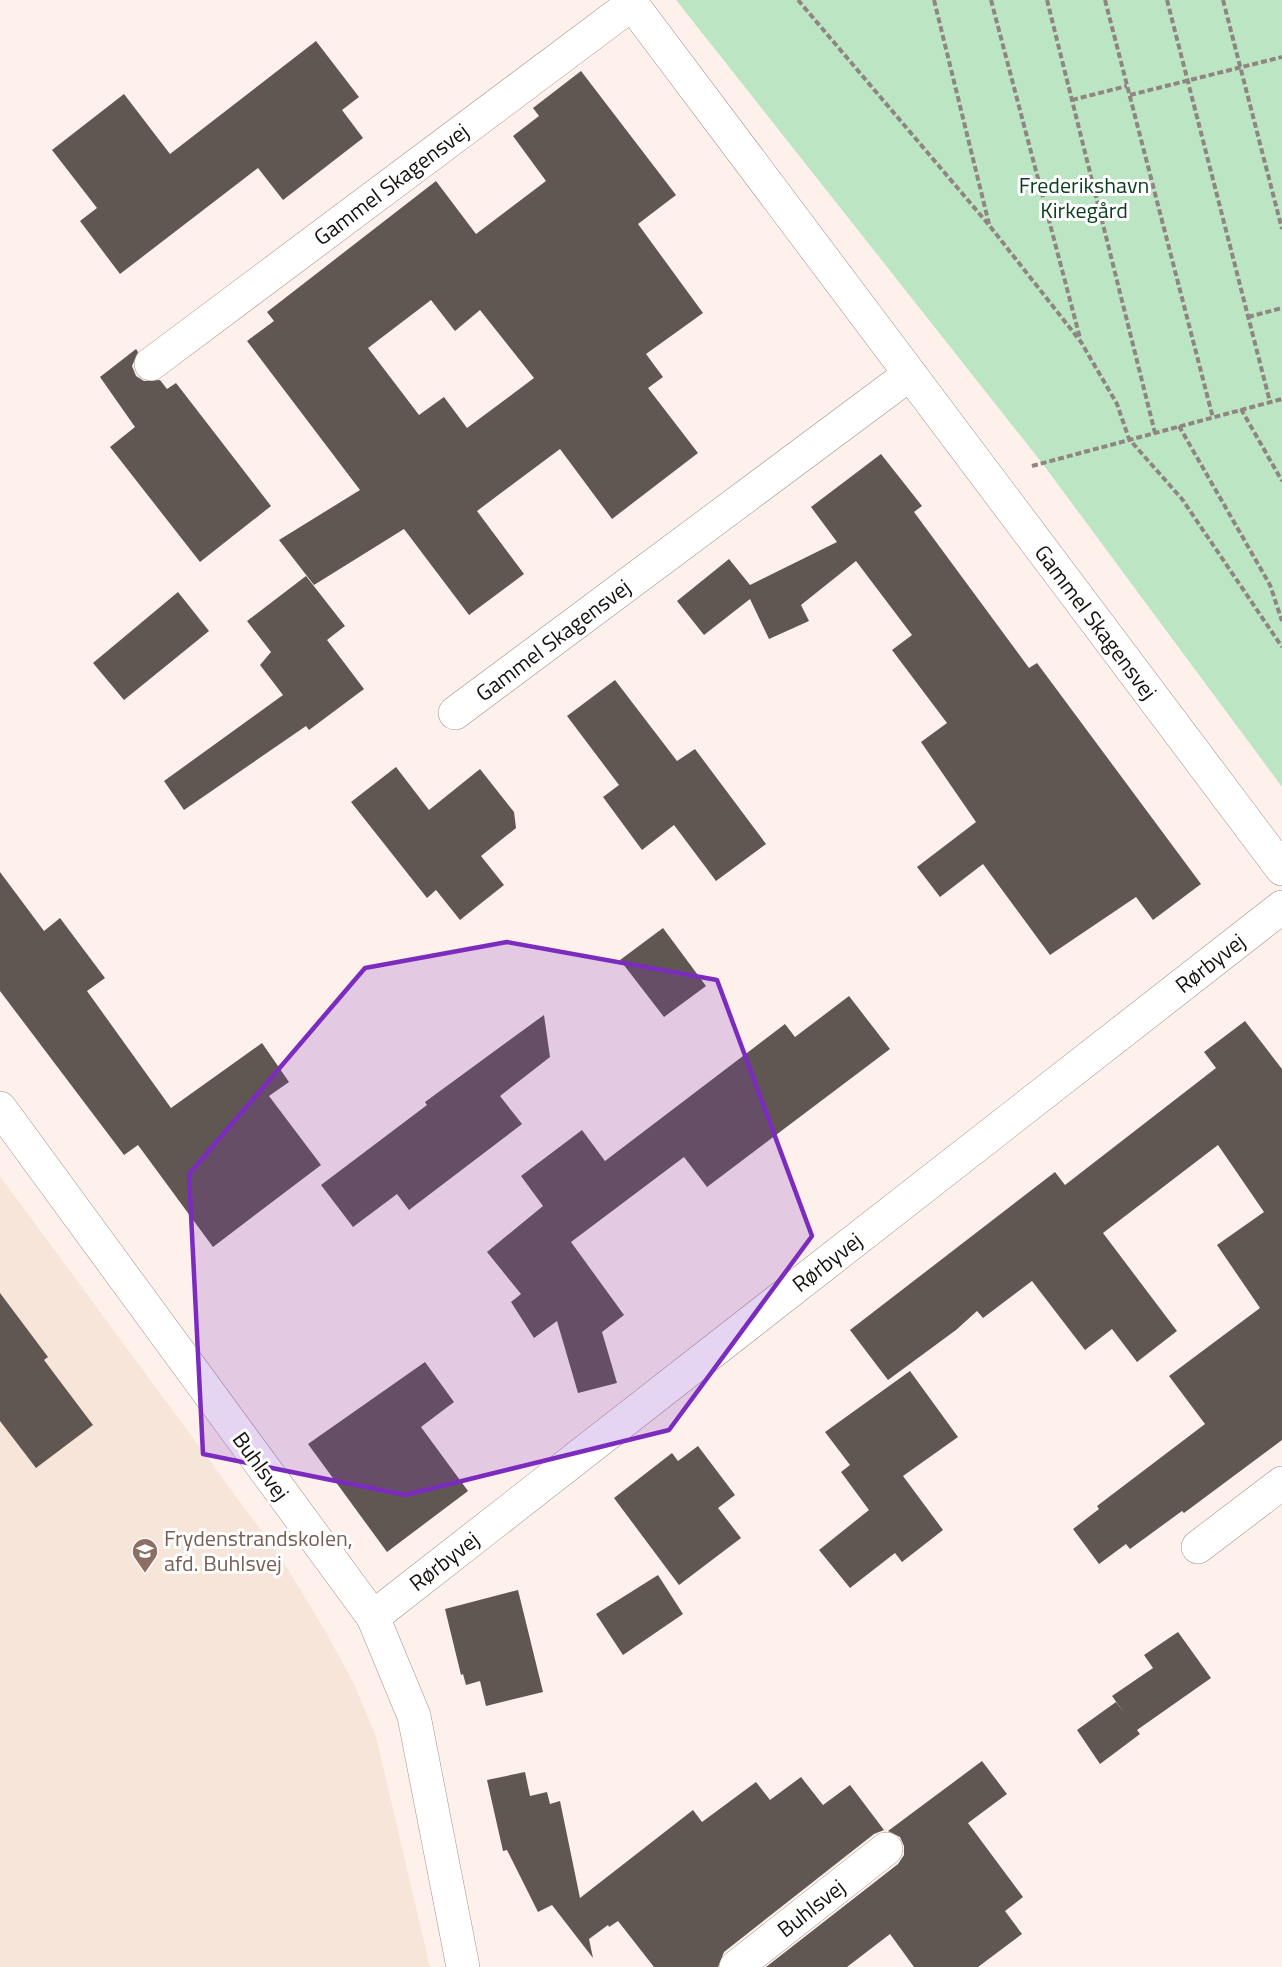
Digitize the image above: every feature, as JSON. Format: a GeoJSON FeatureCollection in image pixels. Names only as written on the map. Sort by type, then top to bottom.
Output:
{"type":"FeatureCollection","features":[{"type":"Feature","properties":{"kind":"street","name":"Gammel Skagensvej"},"geometry":{"type":"LineString","coordinates":[[151,364],[631,2],[1282,869]]}},
{"type":"Feature","properties":{"kind":"street","name":"Gammel Skagensvej"},"geometry":{"type":"LineString","coordinates":[[455,713],[910,374]]}},
{"type":"Feature","properties":{"kind":"street","name":"Rørbyvej"},"geometry":{"type":"LineString","coordinates":[[373,1617],[1282,907]]}},
{"type":"Feature","properties":{"kind":"street","name":"Buhlsvej"},"geometry":{"type":"LineString","coordinates":[[0,1108],[373,1617],[414,1716],[463,1967]]}},
{"type":"Feature","properties":{"kind":"street"},"geometry":{"type":"LineString","coordinates":[[1198,1547],[1282,1483]]}},
{"type":"Feature","properties":{"kind":"street","name":"Buhlsvej"},"geometry":{"type":"LineString","coordinates":[[736,1967],[886,1850]]}},
{"type":"Feature","properties":{"kind":"path"},"geometry":{"type":"LineString","coordinates":[[798,0],[989,225],[1081,342],[1117,404],[1129,439],[1182,499],[1282,647]]}},
{"type":"Feature","properties":{"kind":"path"},"geometry":{"type":"LineString","coordinates":[[934,0],[989,225]]}},
{"type":"Feature","properties":{"kind":"path"},"geometry":{"type":"LineString","coordinates":[[991,0],[1081,342]]}},
{"type":"Feature","properties":{"kind":"path"},"geometry":{"type":"LineString","coordinates":[[1047,0],[1155,433]]}},
{"type":"Feature","properties":{"kind":"path"},"geometry":{"type":"LineString","coordinates":[[1105,0],[1213,418]]}},
{"type":"Feature","properties":{"kind":"path"},"geometry":{"type":"LineString","coordinates":[[1167,0],[1270,402]]}},
{"type":"Feature","properties":{"kind":"path"},"geometry":{"type":"LineString","coordinates":[[1223,0],[1282,229]]}},
{"type":"Feature","properties":{"kind":"path"},"geometry":{"type":"LineString","coordinates":[[1130,95],[1282,57]]}},
{"type":"Feature","properties":{"kind":"path"},"geometry":{"type":"LineString","coordinates":[[1072,100],[1127,86]]}},
{"type":"Feature","properties":{"kind":"path"},"geometry":{"type":"LineString","coordinates":[[1248,317],[1282,308]]}},
{"type":"Feature","properties":{"kind":"path"},"geometry":{"type":"LineString","coordinates":[[987,478],[1282,399]]}},
{"type":"Feature","properties":{"kind":"path"},"geometry":{"type":"LineString","coordinates":[[1241,410],[1282,481]]}},
{"type":"Feature","properties":{"kind":"path"},"geometry":{"type":"LineString","coordinates":[[1179,426],[1270,585],[1282,621]]}},
{"type":"Feature","properties":{"kind":"highlighted area"},"geometry":{"type":"Polygon","coordinates":[[[507,942],[717,980],[812,1236],[669,1430],[405,1495],[203,1454],[189,1174],[365,968],[507,942]]]}},
{"type":"Feature","properties":{"kind":"shaded area","name":"Frydenstrandskolen, afd. Buhlsvej"},"geometry":{"type":"Polygon","coordinates":[[[0,1176],[280,1556],[327,1634],[354,1684],[376,1736],[430,1967],[0,1967],[0,1176]]]}},
{"type":"Feature","properties":{"kind":"green space","name":"Frederikshavn Kirkegård"},"geometry":{"type":"Polygon","coordinates":[[[676,0],[1282,0],[1282,787],[1042,463],[676,0]]]}},
{"type":"Feature","properties":{"kind":"building"},"geometry":{"type":"Polygon","coordinates":[[[316,41],[359,97],[342,110],[363,138],[283,200],[258,168],[120,274],[80,221],[97,208],[52,150],[124,94],[170,154],[316,41]]]}},
{"type":"Feature","properties":{"kind":"building"},"geometry":{"type":"Polygon","coordinates":[[[581,71],[676,195],[638,224],[703,313],[646,354],[663,377],[648,388],[698,453],[612,519],[560,449],[477,511],[524,574],[469,615],[404,529],[314,585],[279,540],[360,490],[247,341],[274,321],[267,312],[436,181],[476,234],[546,181],[513,136],[539,116],[533,108],[581,71]],[[431,300],[368,348],[419,415],[444,397],[467,428],[534,378],[480,310],[455,331],[431,300]]]}},
{"type":"Feature","properties":{"kind":"building"},"geometry":{"type":"Polygon","coordinates":[[[136,349],[138,352],[132,366],[136,376],[144,381],[160,380],[167,389],[176,383],[271,506],[200,562],[110,447],[135,427],[100,377],[136,349]]]}},
{"type":"Feature","properties":{"kind":"building"},"geometry":{"type":"Polygon","coordinates":[[[881,454],[922,506],[914,512],[1029,668],[1037,663],[1201,884],[1153,920],[1136,897],[1050,955],[983,864],[940,897],[917,867],[976,822],[921,742],[947,723],[892,650],[912,635],[856,561],[801,605],[809,621],[769,639],[750,599],[704,635],[677,601],[729,559],[750,585],[837,542],[811,507],[881,454]]]}},
{"type":"Feature","properties":{"kind":"building"},"geometry":{"type":"Polygon","coordinates":[[[306,576],[345,626],[327,640],[364,689],[309,730],[306,726],[184,810],[164,781],[283,695],[260,665],[271,652],[247,621],[306,576]]]}},
{"type":"Feature","properties":{"kind":"building"},"geometry":{"type":"Polygon","coordinates":[[[178,592],[209,631],[124,700],[93,663],[178,592]]]}},
{"type":"Feature","properties":{"kind":"building"},"geometry":{"type":"Polygon","coordinates":[[[615,680],[677,761],[695,749],[766,844],[716,881],[674,825],[642,850],[603,797],[619,785],[567,716],[615,680]]]}},
{"type":"Feature","properties":{"kind":"building"},"geometry":{"type":"Polygon","coordinates":[[[396,767],[429,810],[480,769],[514,812],[516,828],[481,856],[504,885],[460,920],[436,890],[427,898],[351,802],[396,767]]]}},
{"type":"Feature","properties":{"kind":"building"},"geometry":{"type":"Polygon","coordinates":[[[0,872],[44,931],[60,918],[105,978],[87,991],[171,1108],[262,1043],[289,1082],[269,1096],[321,1165],[213,1247],[138,1145],[124,1155],[0,991],[0,872]]]}},
{"type":"Feature","properties":{"kind":"building"},"geometry":{"type":"Polygon","coordinates":[[[663,928],[706,986],[664,1017],[620,960],[663,928]]]}},
{"type":"Feature","properties":{"kind":"building"},"geometry":{"type":"Polygon","coordinates":[[[849,996],[890,1049],[707,1187],[684,1157],[571,1242],[624,1315],[602,1332],[617,1383],[578,1393],[557,1321],[534,1338],[511,1302],[521,1294],[487,1252],[543,1206],[521,1176],[582,1130],[605,1161],[785,1024],[795,1037],[849,996]]]}},
{"type":"Feature","properties":{"kind":"building"},"geometry":{"type":"Polygon","coordinates":[[[544,1015],[550,1057],[500,1096],[522,1124],[409,1210],[397,1194],[353,1227],[321,1185],[427,1105],[425,1102],[544,1015]]]}},
{"type":"Feature","properties":{"kind":"building"},"geometry":{"type":"Polygon","coordinates":[[[1245,1021],[1282,1069],[1282,1440],[1184,1513],[1182,1511],[1130,1549],[1126,1544],[1099,1564],[1073,1529],[1099,1509],[1097,1506],[1205,1424],[1169,1376],[1260,1308],[1217,1245],[1264,1212],[1218,1145],[1103,1233],[1177,1331],[1137,1362],[1112,1329],[1085,1350],[1032,1281],[983,1318],[977,1311],[956,1330],[888,1380],[850,1330],[1055,1172],[1065,1185],[1216,1068],[1204,1052],[1245,1021]]]}},
{"type":"Feature","properties":{"kind":"building"},"geometry":{"type":"Polygon","coordinates":[[[0,1293],[48,1357],[44,1360],[93,1425],[36,1468],[0,1421],[0,1293]]]}},
{"type":"Feature","properties":{"kind":"building"},"geometry":{"type":"Polygon","coordinates":[[[425,1362],[454,1402],[421,1427],[468,1491],[387,1552],[308,1444],[425,1362]]]}},
{"type":"Feature","properties":{"kind":"building"},"geometry":{"type":"Polygon","coordinates":[[[910,1371],[958,1437],[903,1476],[943,1530],[902,1562],[895,1553],[850,1588],[819,1550],[869,1510],[841,1472],[850,1465],[825,1432],[910,1371]]]}},
{"type":"Feature","properties":{"kind":"building"},"geometry":{"type":"Polygon","coordinates":[[[698,1446],[735,1495],[718,1508],[741,1538],[679,1585],[614,1498],[672,1453],[678,1461],[698,1446]]]}},
{"type":"Feature","properties":{"kind":"building"},"geometry":{"type":"Polygon","coordinates":[[[658,1575],[683,1614],[623,1655],[596,1614],[658,1575]]]}},
{"type":"Feature","properties":{"kind":"building"},"geometry":{"type":"Polygon","coordinates":[[[518,1590],[543,1692],[486,1706],[480,1681],[466,1685],[463,1674],[461,1675],[445,1609],[518,1590]]]}},
{"type":"Feature","properties":{"kind":"building"},"geometry":{"type":"Polygon","coordinates":[[[1178,1632],[1211,1678],[1137,1730],[1140,1734],[1100,1764],[1077,1730],[1116,1702],[1125,1714],[1112,1696],[1153,1668],[1144,1655],[1178,1632]]]}},
{"type":"Feature","properties":{"kind":"building"},"geometry":{"type":"Polygon","coordinates":[[[982,1761],[1007,1794],[968,1823],[1023,1897],[1005,1911],[1022,1934],[978,1967],[914,1967],[890,1934],[847,1967],[766,1967],[898,1864],[904,1855],[904,1846],[900,1837],[888,1831],[982,1761]]]}},
{"type":"Feature","properties":{"kind":"building"},"geometry":{"type":"Polygon","coordinates":[[[525,1772],[530,1796],[547,1792],[550,1804],[560,1801],[580,1898],[693,1810],[702,1822],[756,1782],[770,1800],[801,1777],[823,1805],[850,1785],[884,1830],[874,1834],[724,1952],[718,1967],[654,1967],[618,1921],[609,1927],[608,1925],[589,1939],[593,1958],[552,1905],[538,1912],[507,1850],[503,1851],[487,1780],[525,1772]]]}},
{"type":"Feature","properties":{"kind":"place","name":"Frydenstrandskolen, afd. Buhlsvej"},"geometry":{"type":"Point","coordinates":[145,1574]}}]}
